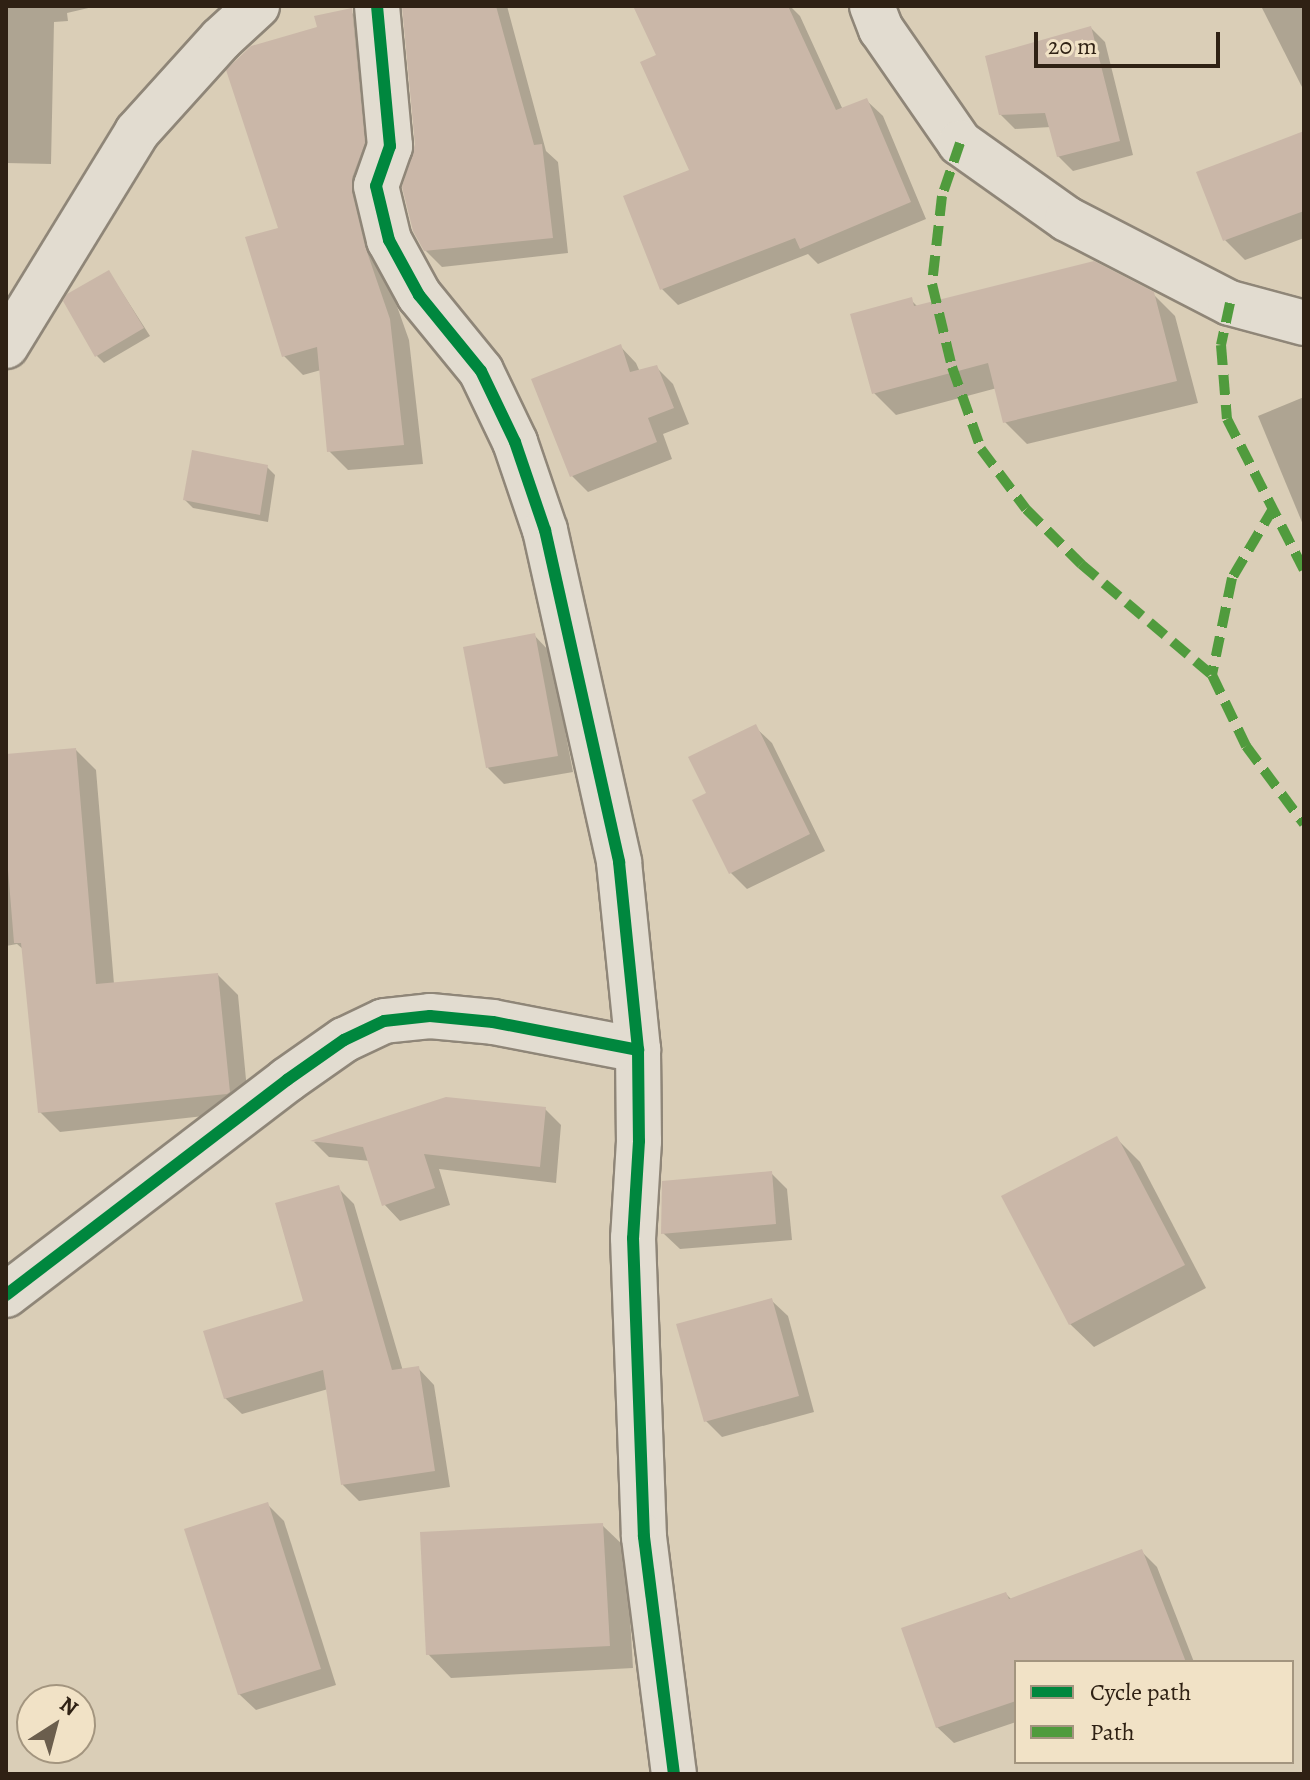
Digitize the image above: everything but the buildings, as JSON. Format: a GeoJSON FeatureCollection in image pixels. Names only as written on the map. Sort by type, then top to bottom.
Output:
{"type":"FeatureCollection","features":[{"type":"Feature","properties":{"kind":"street"},"geometry":{"type":"LineString","coordinates":[[6,346],[137,132],[221,39],[257,6]]}},
{"type":"Feature","properties":{"kind":"street"},"geometry":{"type":"LineString","coordinates":[[377,6],[390,146],[376,186],[389,240],[419,295],[481,371],[515,442],[545,530],[619,862],[638,1050],[639,1141],[633,1238],[644,1537],[674,1774]]}},
{"type":"Feature","properties":{"kind":"street"},"geometry":{"type":"LineString","coordinates":[[872,6],[881,29],[960,143],[1067,219],[1230,303],[1304,323]]}},
{"type":"Feature","properties":{"kind":"street"},"geometry":{"type":"LineString","coordinates":[[6,1295],[287,1080],[344,1040],[384,1021],[430,1016],[493,1022],[638,1050]]}},
{"type":"Feature","properties":{"kind":"marked path"},"geometry":{"type":"LineString","coordinates":[[960,143],[942,196],[932,284],[952,367],[981,449],[1026,509],[1081,564],[1212,675]]}},
{"type":"Feature","properties":{"kind":"marked path"},"geometry":{"type":"LineString","coordinates":[[1230,303],[1221,345],[1227,419],[1304,570]]}},
{"type":"Feature","properties":{"kind":"marked path"},"geometry":{"type":"LineString","coordinates":[[1274,507],[1232,578],[1212,675],[1246,746],[1304,824]]}},
{"type":"Feature","properties":{"kind":"cycle path"},"geometry":{"type":"LineString","coordinates":[[377,6],[390,146],[376,186],[389,240],[419,295],[481,371],[515,442],[545,530],[619,862],[638,1050],[639,1141],[633,1238],[644,1537],[674,1774]]}},
{"type":"Feature","properties":{"kind":"cycle path"},"geometry":{"type":"LineString","coordinates":[[6,1295],[287,1080],[344,1040],[384,1021],[430,1016],[493,1022],[638,1050]]}}]}
